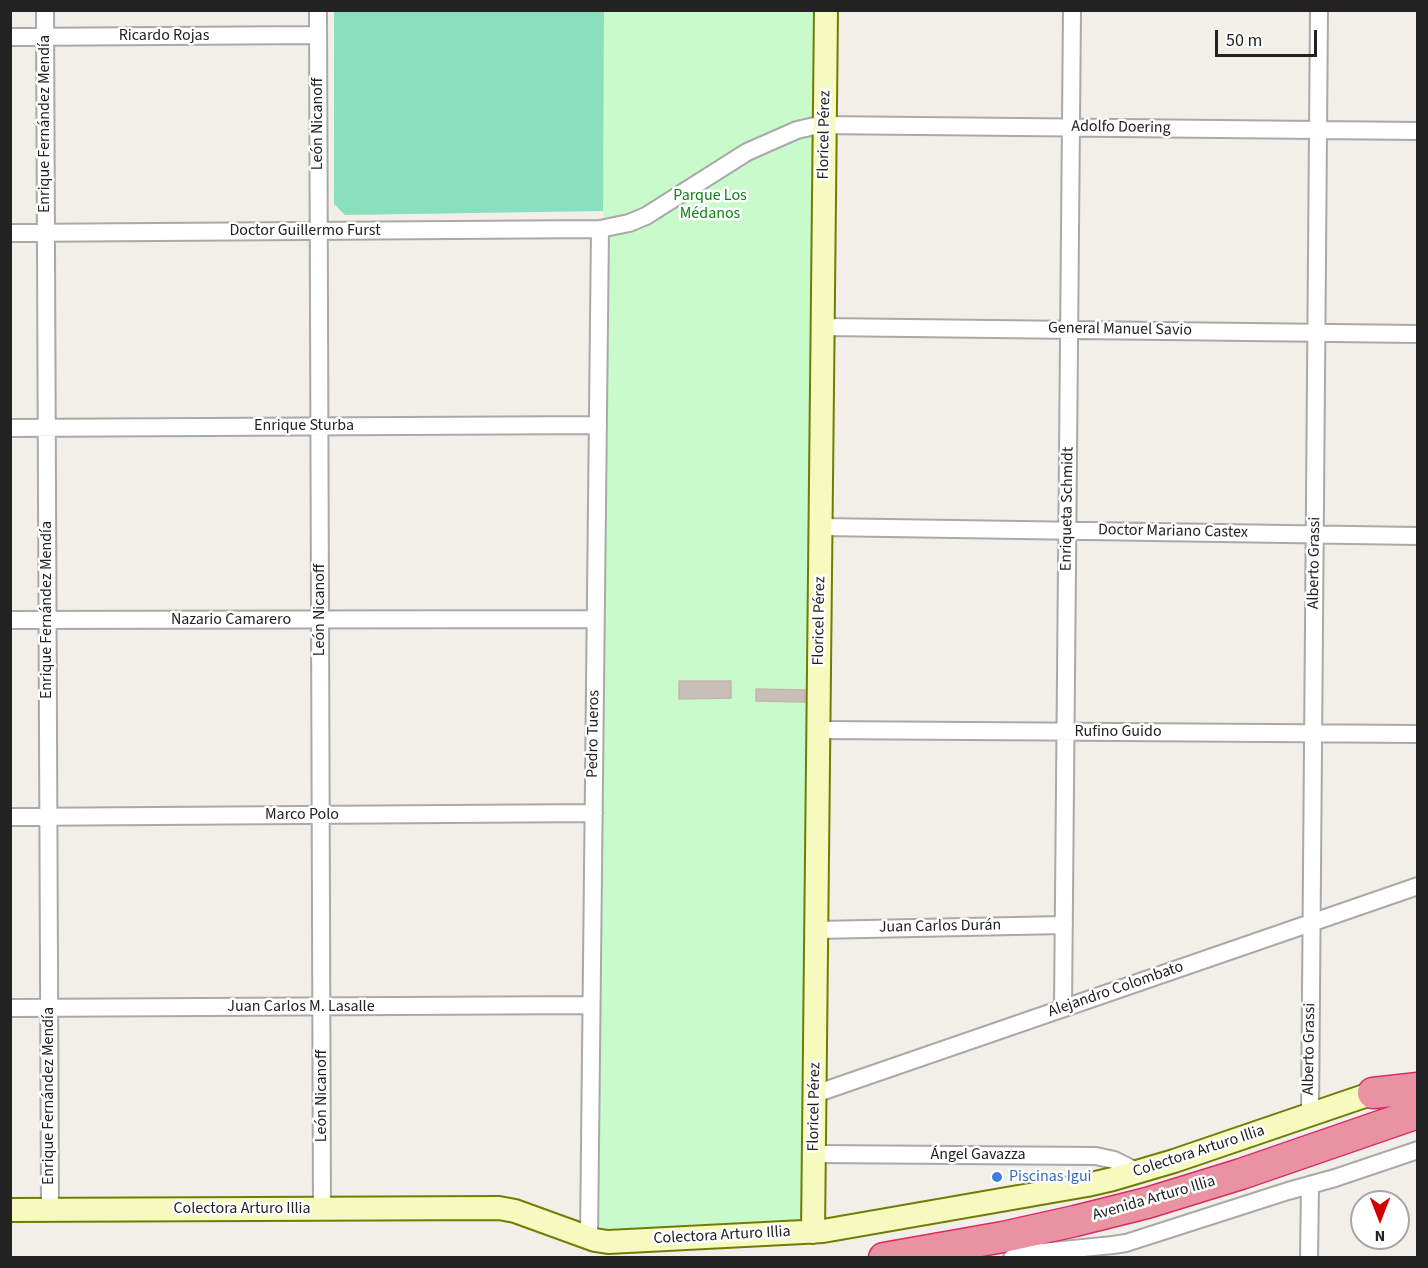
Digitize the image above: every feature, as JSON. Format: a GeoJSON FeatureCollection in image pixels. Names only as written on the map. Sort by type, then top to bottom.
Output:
{"type":"FeatureCollection","features":[{"type":"Feature","properties":{"kind":"highway"},"geometry":{"type":"LineString","coordinates":[[1373,1093],[1418,1088]]}},
{"type":"Feature","properties":{"kind":"highway","name":"Avenida Arturo Illia"},"geometry":{"type":"LineString","coordinates":[[884,1257],[1003,1237],[1147,1203],[1248,1172],[1418,1113]]}},
{"type":"Feature","properties":{"kind":"street","name":"Enrique Fernández Mendía"},"geometry":{"type":"LineString","coordinates":[[45,10],[50,1210]]}},
{"type":"Feature","properties":{"kind":"street","name":"León Nicanoff"},"geometry":{"type":"LineString","coordinates":[[318,10],[322,1209]]}},
{"type":"Feature","properties":{"kind":"street","name":"Floricel Pérez"},"geometry":{"type":"LineString","coordinates":[[813,1232],[826,10]]}},
{"type":"Feature","properties":{"kind":"street","name":"Enriqueta Schmidt"},"geometry":{"type":"LineString","coordinates":[[1063,1008],[1072,10]]}},
{"type":"Feature","properties":{"kind":"street","name":"Alberto Grassi"},"geometry":{"type":"LineString","coordinates":[[1310,1114],[1320,10]]}},
{"type":"Feature","properties":{"kind":"street","name":"Ricardo Rojas"},"geometry":{"type":"LineString","coordinates":[[10,37],[318,35]]}},
{"type":"Feature","properties":{"kind":"street","name":"Adolfo Doering"},"geometry":{"type":"LineString","coordinates":[[600,229],[646,216],[731,161],[805,127],[825,125],[1418,131]]}},
{"type":"Feature","properties":{"kind":"street","name":"Doctor Guillermo Furst"},"geometry":{"type":"LineString","coordinates":[[10,233],[600,229]]}},
{"type":"Feature","properties":{"kind":"street","name":"Pedro Tueros"},"geometry":{"type":"LineString","coordinates":[[589,1238],[600,229]]}},
{"type":"Feature","properties":{"kind":"street","name":"General Manuel Savio"},"geometry":{"type":"LineString","coordinates":[[823,327],[1418,333]]}},
{"type":"Feature","properties":{"kind":"street","name":"Enrique Sturba"},"geometry":{"type":"LineString","coordinates":[[10,428],[598,425]]}},
{"type":"Feature","properties":{"kind":"street","name":"Doctor Mariano Castex"},"geometry":{"type":"LineString","coordinates":[[821,527],[1418,536]]}},
{"type":"Feature","properties":{"kind":"street","name":"Nazario Camarero"},"geometry":{"type":"LineString","coordinates":[[10,620],[596,619]]}},
{"type":"Feature","properties":{"kind":"street","name":"Rufino Guido"},"geometry":{"type":"LineString","coordinates":[[819,730],[1418,734]]}},
{"type":"Feature","properties":{"kind":"street","name":"Marco Polo"},"geometry":{"type":"LineString","coordinates":[[10,817],[594,813]]}},
{"type":"Feature","properties":{"kind":"street","name":"Alejandro Colombato"},"geometry":{"type":"LineString","coordinates":[[815,1094],[1418,886]]}},
{"type":"Feature","properties":{"kind":"street","name":"Juan Carlos Durán"},"geometry":{"type":"LineString","coordinates":[[816,930],[1064,925]]}},
{"type":"Feature","properties":{"kind":"street","name":"Juan Carlos M. Lasalle"},"geometry":{"type":"LineString","coordinates":[[10,1008],[591,1005]]}},
{"type":"Feature","properties":{"kind":"street","name":"Colectora Arturo Illia"},"geometry":{"type":"LineString","coordinates":[[10,1210],[499,1208],[522,1213],[589,1238],[614,1242],[813,1232],[853,1227],[1087,1185],[1138,1172],[1418,1078]]}},
{"type":"Feature","properties":{"kind":"street"},"geometry":{"type":"LineString","coordinates":[[1012,1257],[1126,1243],[1418,1150]]}},
{"type":"Feature","properties":{"kind":"street","name":"Ángel Gavazza"},"geometry":{"type":"LineString","coordinates":[[814,1154],[1096,1156],[1114,1160],[1138,1172]]}},
{"type":"Feature","properties":{"kind":"street"},"geometry":{"type":"LineString","coordinates":[[1309,1257],[1310,1185]]}},
{"type":"Feature","properties":{"kind":"green space"},"geometry":{"type":"Polygon","coordinates":[[[334,11],[604,11],[603,211],[345,215],[334,204],[334,11]]]}},
{"type":"Feature","properties":{"kind":"green space","name":"Parque Los Médanos"},"geometry":{"type":"Polygon","coordinates":[[[604,11],[819,11],[804,1222],[603,1234],[594,1228],[606,243],[603,211],[604,11]]]}},
{"type":"Feature","properties":{"kind":"building"},"geometry":{"type":"Polygon","coordinates":[[[679,681],[731,681],[731,698],[679,699],[679,681]]]}},
{"type":"Feature","properties":{"kind":"building"},"geometry":{"type":"Polygon","coordinates":[[[756,689],[805,690],[805,702],[756,701],[756,689]]]}},
{"type":"Feature","properties":{"kind":"place","name":"Piscinas Igui"},"geometry":{"type":"Point","coordinates":[997,1177]}}]}
